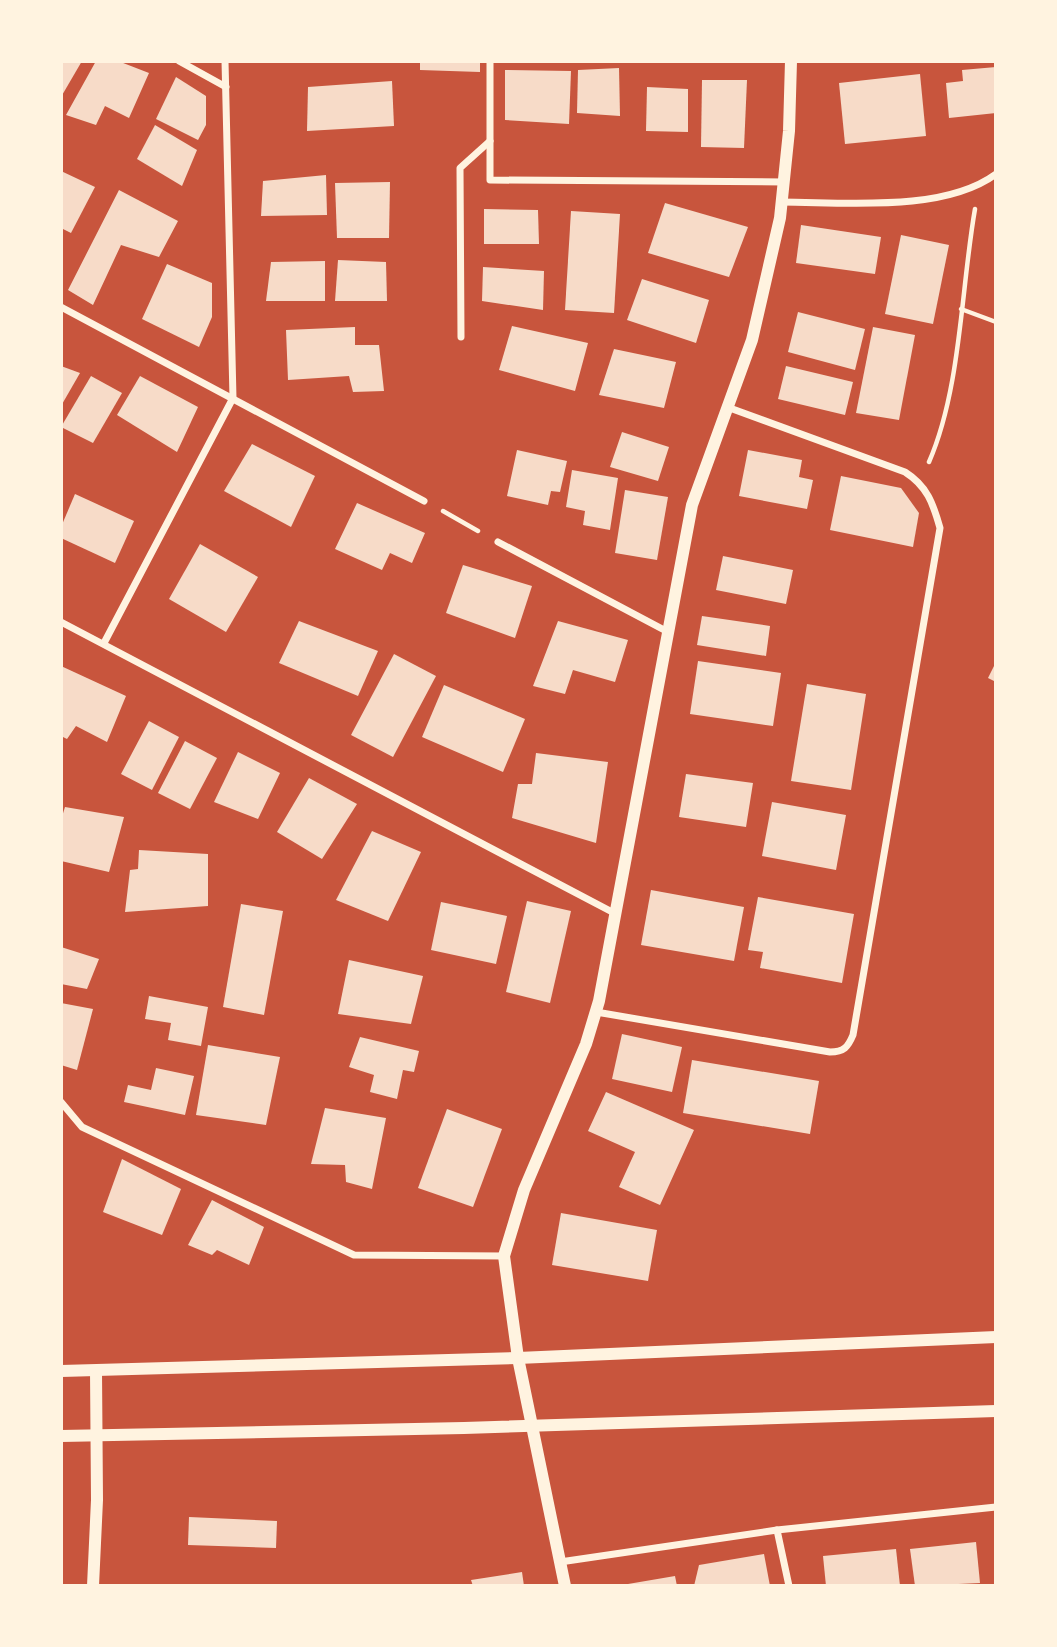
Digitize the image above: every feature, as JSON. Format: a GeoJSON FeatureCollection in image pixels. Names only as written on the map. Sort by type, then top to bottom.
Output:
{"type":"FeatureCollection","features":[{"type":"Feature","properties":{"kind":"street"},"geometry":{"type":"LineString","coordinates":[[179,61],[226,87]]}},
{"type":"Feature","properties":{"kind":"street"},"geometry":{"type":"LineString","coordinates":[[104,643],[233,398],[225,61]]}},
{"type":"Feature","properties":{"kind":"street"},"geometry":{"type":"LineString","coordinates":[[490,61],[490,180],[784,182]]}},
{"type":"Feature","properties":{"kind":"street"},"geometry":{"type":"LineString","coordinates":[[565,1586],[518,1358],[504,1256],[524,1190],[586,1044],[596,1012],[692,505],[752,340],[781,202],[791,61]]}},
{"type":"Feature","properties":{"kind":"street"},"geometry":{"type":"LineString","coordinates":[[461,337],[460,168],[490,141]]}},
{"type":"Feature","properties":{"kind":"street"},"geometry":{"type":"LineString","coordinates":[[781,202],[896,202],[946,194],[980,183],[996,174]]}},
{"type":"Feature","properties":{"kind":"street"},"geometry":{"type":"LineString","coordinates":[[61,307],[424,501]]}},
{"type":"Feature","properties":{"kind":"street"},"geometry":{"type":"LineString","coordinates":[[596,1012],[830,1052],[840,1052],[848,1046],[853,1035],[940,528],[930,497],[920,482],[905,472],[727,407]]}},
{"type":"Feature","properties":{"kind":"street"},"geometry":{"type":"LineString","coordinates":[[498,542],[668,632]]}},
{"type":"Feature","properties":{"kind":"street"},"geometry":{"type":"LineString","coordinates":[[61,622],[616,914]]}},
{"type":"Feature","properties":{"kind":"street"},"geometry":{"type":"LineString","coordinates":[[61,1102],[82,1127],[354,1255],[504,1256]]}},
{"type":"Feature","properties":{"kind":"street"},"geometry":{"type":"LineString","coordinates":[[61,1371],[518,1358],[996,1337]]}},
{"type":"Feature","properties":{"kind":"street"},"geometry":{"type":"LineString","coordinates":[[93,1586],[96,1371]]}},
{"type":"Feature","properties":{"kind":"street"},"geometry":{"type":"LineString","coordinates":[[61,1436],[531,1427],[996,1411]]}},
{"type":"Feature","properties":{"kind":"street"},"geometry":{"type":"LineString","coordinates":[[560,1562],[777,1530],[996,1507]]}},
{"type":"Feature","properties":{"kind":"street"},"geometry":{"type":"LineString","coordinates":[[777,1530],[789,1586]]}},
{"type":"Feature","properties":{"kind":"path"},"geometry":{"type":"LineString","coordinates":[[920,482],[937,444],[955,358],[980,183]]}},
{"type":"Feature","properties":{"kind":"path"},"geometry":{"type":"LineString","coordinates":[[961,309],[996,321]]}},
{"type":"Feature","properties":{"kind":"path"},"geometry":{"type":"LineString","coordinates":[[424,501],[498,542]]}},
{"type":"Feature","properties":{"kind":"building"},"geometry":{"type":"Polygon","coordinates":[[[61,61],[82,61],[61,97],[61,61]]]}},
{"type":"Feature","properties":{"kind":"building"},"geometry":{"type":"Polygon","coordinates":[[[96,61],[118,61],[149,73],[129,118],[105,106],[96,125],[66,115],[96,61]]]}},
{"type":"Feature","properties":{"kind":"building"},"geometry":{"type":"Polygon","coordinates":[[[420,61],[480,61],[480,72],[420,70],[420,61]]]}},
{"type":"Feature","properties":{"kind":"building"},"geometry":{"type":"Polygon","coordinates":[[[996,67],[996,113],[949,118],[946,83],[963,81],[962,70],[996,67]]]}},
{"type":"Feature","properties":{"kind":"building"},"geometry":{"type":"Polygon","coordinates":[[[619,68],[620,116],[577,113],[578,70],[619,68]]]}},
{"type":"Feature","properties":{"kind":"building"},"geometry":{"type":"Polygon","coordinates":[[[505,70],[571,71],[569,124],[505,120],[505,70]]]}},
{"type":"Feature","properties":{"kind":"building"},"geometry":{"type":"Polygon","coordinates":[[[920,74],[926,136],[845,144],[839,83],[920,74]]]}},
{"type":"Feature","properties":{"kind":"building"},"geometry":{"type":"Polygon","coordinates":[[[176,77],[206,96],[206,125],[198,140],[156,119],[176,77]]]}},
{"type":"Feature","properties":{"kind":"building"},"geometry":{"type":"Polygon","coordinates":[[[702,80],[747,80],[744,148],[701,147],[702,80]]]}},
{"type":"Feature","properties":{"kind":"building"},"geometry":{"type":"Polygon","coordinates":[[[392,81],[394,126],[307,131],[308,87],[392,81]]]}},
{"type":"Feature","properties":{"kind":"building"},"geometry":{"type":"Polygon","coordinates":[[[647,87],[688,89],[688,132],[646,131],[647,87]]]}},
{"type":"Feature","properties":{"kind":"building"},"geometry":{"type":"Polygon","coordinates":[[[155,125],[197,150],[182,186],[137,159],[155,125]]]}},
{"type":"Feature","properties":{"kind":"building"},"geometry":{"type":"Polygon","coordinates":[[[61,171],[95,187],[71,233],[61,228],[61,171]]]}},
{"type":"Feature","properties":{"kind":"building"},"geometry":{"type":"Polygon","coordinates":[[[326,175],[327,215],[261,216],[263,181],[326,175]]]}},
{"type":"Feature","properties":{"kind":"building"},"geometry":{"type":"Polygon","coordinates":[[[390,182],[389,238],[337,238],[335,183],[390,182]]]}},
{"type":"Feature","properties":{"kind":"building"},"geometry":{"type":"Polygon","coordinates":[[[119,190],[178,221],[159,257],[121,245],[93,305],[68,290],[119,190]]]}},
{"type":"Feature","properties":{"kind":"building"},"geometry":{"type":"Polygon","coordinates":[[[665,203],[748,227],[729,277],[648,253],[665,203]]]}},
{"type":"Feature","properties":{"kind":"building"},"geometry":{"type":"Polygon","coordinates":[[[484,209],[538,210],[539,244],[484,244],[484,209]]]}},
{"type":"Feature","properties":{"kind":"building"},"geometry":{"type":"Polygon","coordinates":[[[571,211],[620,214],[614,313],[565,310],[571,211]]]}},
{"type":"Feature","properties":{"kind":"building"},"geometry":{"type":"Polygon","coordinates":[[[801,225],[881,237],[875,274],[796,263],[801,225]]]}},
{"type":"Feature","properties":{"kind":"building"},"geometry":{"type":"Polygon","coordinates":[[[901,235],[949,245],[933,324],[885,314],[901,235]]]}},
{"type":"Feature","properties":{"kind":"building"},"geometry":{"type":"Polygon","coordinates":[[[338,260],[386,262],[387,301],[335,301],[338,260]]]}},
{"type":"Feature","properties":{"kind":"building"},"geometry":{"type":"Polygon","coordinates":[[[325,261],[325,301],[266,301],[271,262],[325,261]]]}},
{"type":"Feature","properties":{"kind":"building"},"geometry":{"type":"Polygon","coordinates":[[[167,264],[212,283],[212,317],[199,347],[142,319],[167,264]]]}},
{"type":"Feature","properties":{"kind":"building"},"geometry":{"type":"Polygon","coordinates":[[[483,267],[544,271],[543,310],[482,301],[483,267]]]}},
{"type":"Feature","properties":{"kind":"building"},"geometry":{"type":"Polygon","coordinates":[[[642,279],[709,300],[696,343],[627,320],[642,279]]]}},
{"type":"Feature","properties":{"kind":"building"},"geometry":{"type":"Polygon","coordinates":[[[798,312],[865,329],[855,370],[788,352],[798,312]]]}},
{"type":"Feature","properties":{"kind":"building"},"geometry":{"type":"Polygon","coordinates":[[[512,326],[588,343],[575,391],[499,370],[512,326]]]}},
{"type":"Feature","properties":{"kind":"building"},"geometry":{"type":"Polygon","coordinates":[[[355,327],[355,345],[379,345],[384,391],[353,392],[349,376],[288,380],[286,330],[355,327]]]}},
{"type":"Feature","properties":{"kind":"building"},"geometry":{"type":"Polygon","coordinates":[[[873,327],[915,335],[899,420],[856,413],[873,327]]]}},
{"type":"Feature","properties":{"kind":"building"},"geometry":{"type":"Polygon","coordinates":[[[614,349],[676,362],[664,408],[599,395],[614,349]]]}},
{"type":"Feature","properties":{"kind":"building"},"geometry":{"type":"Polygon","coordinates":[[[61,366],[80,373],[61,406],[61,366]]]}},
{"type":"Feature","properties":{"kind":"building"},"geometry":{"type":"Polygon","coordinates":[[[786,366],[853,382],[845,415],[778,399],[786,366]]]}},
{"type":"Feature","properties":{"kind":"building"},"geometry":{"type":"Polygon","coordinates":[[[91,376],[122,393],[93,443],[61,427],[91,376]]]}},
{"type":"Feature","properties":{"kind":"building"},"geometry":{"type":"Polygon","coordinates":[[[140,376],[198,407],[177,452],[117,415],[140,376]]]}},
{"type":"Feature","properties":{"kind":"building"},"geometry":{"type":"Polygon","coordinates":[[[622,432],[669,447],[658,481],[610,467],[622,432]]]}},
{"type":"Feature","properties":{"kind":"building"},"geometry":{"type":"Polygon","coordinates":[[[252,444],[315,476],[291,527],[224,491],[252,444]]]}},
{"type":"Feature","properties":{"kind":"building"},"geometry":{"type":"Polygon","coordinates":[[[517,450],[567,461],[560,492],[551,491],[548,505],[507,496],[517,450]]]}},
{"type":"Feature","properties":{"kind":"building"},"geometry":{"type":"Polygon","coordinates":[[[748,450],[802,460],[799,477],[813,480],[807,509],[739,496],[748,450]]]}},
{"type":"Feature","properties":{"kind":"building"},"geometry":{"type":"Polygon","coordinates":[[[572,470],[618,478],[610,530],[583,525],[585,511],[566,507],[572,470]]]}},
{"type":"Feature","properties":{"kind":"building"},"geometry":{"type":"Polygon","coordinates":[[[841,476],[901,488],[919,513],[913,547],[830,530],[841,476]]]}},
{"type":"Feature","properties":{"kind":"building"},"geometry":{"type":"Polygon","coordinates":[[[625,490],[668,497],[657,560],[615,553],[625,490]]]}},
{"type":"Feature","properties":{"kind":"building"},"geometry":{"type":"Polygon","coordinates":[[[75,494],[134,521],[115,563],[61,538],[61,527],[75,494]]]}},
{"type":"Feature","properties":{"kind":"building"},"geometry":{"type":"Polygon","coordinates":[[[357,503],[425,533],[412,563],[390,553],[382,570],[335,549],[357,503]]]}},
{"type":"Feature","properties":{"kind":"building"},"geometry":{"type":"Polygon","coordinates":[[[200,544],[258,577],[226,632],[169,599],[200,544]]]}},
{"type":"Feature","properties":{"kind":"building"},"geometry":{"type":"Polygon","coordinates":[[[723,556],[793,570],[786,604],[716,590],[723,556]]]}},
{"type":"Feature","properties":{"kind":"building"},"geometry":{"type":"Polygon","coordinates":[[[463,565],[532,586],[515,638],[446,613],[463,565]]]}},
{"type":"Feature","properties":{"kind":"building"},"geometry":{"type":"Polygon","coordinates":[[[702,616],[770,626],[766,656],[697,645],[702,616]]]}},
{"type":"Feature","properties":{"kind":"building"},"geometry":{"type":"Polygon","coordinates":[[[299,621],[378,651],[358,696],[279,663],[299,621]]]}},
{"type":"Feature","properties":{"kind":"building"},"geometry":{"type":"Polygon","coordinates":[[[558,621],[628,640],[615,682],[573,670],[565,694],[533,686],[558,621]]]}},
{"type":"Feature","properties":{"kind":"building"},"geometry":{"type":"Polygon","coordinates":[[[394,654],[436,676],[393,757],[351,735],[394,654]]]}},
{"type":"Feature","properties":{"kind":"building"},"geometry":{"type":"Polygon","coordinates":[[[698,661],[781,673],[773,726],[690,714],[698,661]]]}},
{"type":"Feature","properties":{"kind":"building"},"geometry":{"type":"Polygon","coordinates":[[[996,662],[996,682],[988,678],[996,662]]]}},
{"type":"Feature","properties":{"kind":"building"},"geometry":{"type":"Polygon","coordinates":[[[61,666],[126,696],[107,742],[76,726],[67,739],[61,736],[61,666]]]}},
{"type":"Feature","properties":{"kind":"building"},"geometry":{"type":"Polygon","coordinates":[[[807,684],[866,694],[851,790],[791,781],[807,684]]]}},
{"type":"Feature","properties":{"kind":"building"},"geometry":{"type":"Polygon","coordinates":[[[444,685],[525,719],[503,772],[422,737],[444,685]]]}},
{"type":"Feature","properties":{"kind":"building"},"geometry":{"type":"Polygon","coordinates":[[[149,721],[179,737],[152,790],[121,774],[149,721]]]}},
{"type":"Feature","properties":{"kind":"building"},"geometry":{"type":"Polygon","coordinates":[[[185,741],[217,758],[190,809],[158,793],[185,741]]]}},
{"type":"Feature","properties":{"kind":"building"},"geometry":{"type":"Polygon","coordinates":[[[238,752],[280,773],[258,819],[214,802],[238,752]]]}},
{"type":"Feature","properties":{"kind":"building"},"geometry":{"type":"Polygon","coordinates":[[[536,753],[608,762],[596,843],[512,818],[518,784],[532,784],[536,753]]]}},
{"type":"Feature","properties":{"kind":"building"},"geometry":{"type":"Polygon","coordinates":[[[686,774],[753,783],[746,827],[679,817],[686,774]]]}},
{"type":"Feature","properties":{"kind":"building"},"geometry":{"type":"Polygon","coordinates":[[[309,778],[357,804],[322,859],[277,832],[309,778]]]}},
{"type":"Feature","properties":{"kind":"building"},"geometry":{"type":"Polygon","coordinates":[[[772,802],[846,815],[836,870],[762,856],[772,802]]]}},
{"type":"Feature","properties":{"kind":"building"},"geometry":{"type":"Polygon","coordinates":[[[65,807],[124,817],[109,872],[61,861],[61,820],[65,807]]]}},
{"type":"Feature","properties":{"kind":"building"},"geometry":{"type":"Polygon","coordinates":[[[372,831],[421,852],[388,921],[336,900],[372,831]]]}},
{"type":"Feature","properties":{"kind":"building"},"geometry":{"type":"Polygon","coordinates":[[[139,850],[208,854],[208,906],[125,912],[130,870],[138,869],[139,850]]]}},
{"type":"Feature","properties":{"kind":"building"},"geometry":{"type":"Polygon","coordinates":[[[651,890],[744,907],[734,961],[641,945],[651,890]]]}},
{"type":"Feature","properties":{"kind":"building"},"geometry":{"type":"Polygon","coordinates":[[[758,897],[854,914],[842,983],[760,968],[763,952],[748,950],[758,897]]]}},
{"type":"Feature","properties":{"kind":"building"},"geometry":{"type":"Polygon","coordinates":[[[527,901],[571,911],[550,1003],[506,992],[527,901]]]}},
{"type":"Feature","properties":{"kind":"building"},"geometry":{"type":"Polygon","coordinates":[[[441,902],[507,916],[496,964],[431,950],[441,902]]]}},
{"type":"Feature","properties":{"kind":"building"},"geometry":{"type":"Polygon","coordinates":[[[241,904],[283,911],[264,1015],[223,1007],[241,904]]]}},
{"type":"Feature","properties":{"kind":"building"},"geometry":{"type":"Polygon","coordinates":[[[61,947],[99,959],[87,989],[61,984],[61,947]]]}},
{"type":"Feature","properties":{"kind":"building"},"geometry":{"type":"Polygon","coordinates":[[[349,960],[423,976],[411,1024],[338,1014],[349,960]]]}},
{"type":"Feature","properties":{"kind":"building"},"geometry":{"type":"Polygon","coordinates":[[[149,996],[208,1007],[201,1046],[168,1040],[171,1023],[145,1019],[149,996]]]}},
{"type":"Feature","properties":{"kind":"building"},"geometry":{"type":"Polygon","coordinates":[[[61,1003],[93,1009],[77,1070],[61,1065],[61,1003]]]}},
{"type":"Feature","properties":{"kind":"building"},"geometry":{"type":"Polygon","coordinates":[[[622,1034],[682,1047],[672,1092],[612,1079],[622,1034]]]}},
{"type":"Feature","properties":{"kind":"building"},"geometry":{"type":"Polygon","coordinates":[[[360,1037],[419,1051],[414,1072],[403,1070],[397,1099],[370,1092],[374,1075],[349,1067],[360,1037]]]}},
{"type":"Feature","properties":{"kind":"building"},"geometry":{"type":"Polygon","coordinates":[[[208,1045],[280,1057],[266,1125],[196,1115],[208,1045]]]}},
{"type":"Feature","properties":{"kind":"building"},"geometry":{"type":"Polygon","coordinates":[[[692,1060],[819,1081],[810,1134],[683,1113],[692,1060]]]}},
{"type":"Feature","properties":{"kind":"building"},"geometry":{"type":"Polygon","coordinates":[[[156,1068],[194,1076],[185,1115],[124,1102],[128,1085],[151,1090],[156,1068]]]}},
{"type":"Feature","properties":{"kind":"building"},"geometry":{"type":"Polygon","coordinates":[[[606,1092],[694,1130],[660,1205],[619,1187],[635,1152],[588,1131],[606,1092]]]}},
{"type":"Feature","properties":{"kind":"building"},"geometry":{"type":"Polygon","coordinates":[[[325,1108],[386,1118],[372,1189],[346,1182],[345,1165],[311,1164],[325,1108]]]}},
{"type":"Feature","properties":{"kind":"building"},"geometry":{"type":"Polygon","coordinates":[[[447,1109],[502,1129],[473,1207],[418,1188],[447,1109]]]}},
{"type":"Feature","properties":{"kind":"building"},"geometry":{"type":"Polygon","coordinates":[[[122,1159],[181,1189],[162,1235],[103,1212],[122,1159]]]}},
{"type":"Feature","properties":{"kind":"building"},"geometry":{"type":"Polygon","coordinates":[[[212,1200],[264,1227],[249,1265],[217,1250],[212,1255],[188,1245],[212,1200]]]}},
{"type":"Feature","properties":{"kind":"building"},"geometry":{"type":"Polygon","coordinates":[[[561,1213],[657,1230],[648,1281],[552,1265],[561,1213]]]}},
{"type":"Feature","properties":{"kind":"building"},"geometry":{"type":"Polygon","coordinates":[[[189,1517],[277,1521],[276,1548],[188,1545],[189,1517]]]}},
{"type":"Feature","properties":{"kind":"building"},"geometry":{"type":"Polygon","coordinates":[[[976,1542],[980,1583],[915,1586],[910,1549],[976,1542]]]}},
{"type":"Feature","properties":{"kind":"building"},"geometry":{"type":"Polygon","coordinates":[[[896,1549],[900,1586],[826,1586],[823,1556],[896,1549]]]}},
{"type":"Feature","properties":{"kind":"building"},"geometry":{"type":"Polygon","coordinates":[[[764,1554],[770,1586],[694,1586],[699,1565],[764,1554]]]}},
{"type":"Feature","properties":{"kind":"building"},"geometry":{"type":"Polygon","coordinates":[[[522,1572],[524,1586],[473,1586],[471,1580],[522,1572]]]}},
{"type":"Feature","properties":{"kind":"building"},"geometry":{"type":"Polygon","coordinates":[[[675,1576],[677,1586],[628,1584],[675,1576]]]}}]}
